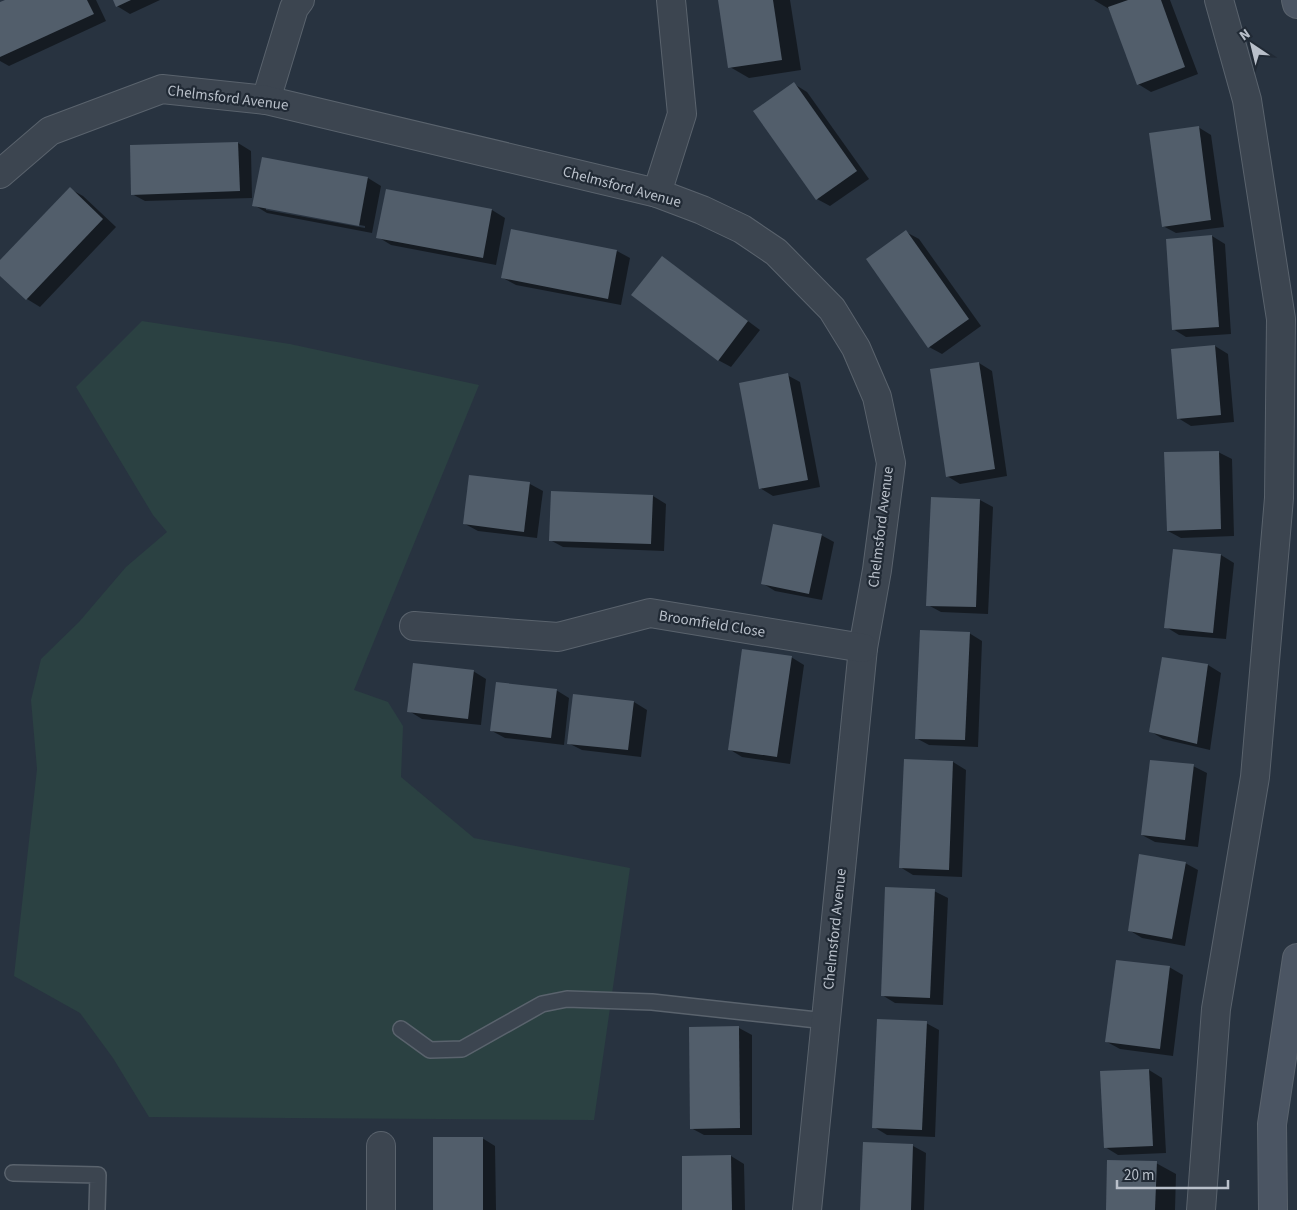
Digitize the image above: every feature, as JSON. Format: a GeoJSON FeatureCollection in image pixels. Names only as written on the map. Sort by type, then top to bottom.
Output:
{"type":"FeatureCollection","features":[{"type":"Feature","properties":{"kind":"main road"},"geometry":{"type":"LineString","coordinates":[[1273,1210],[1272,1124],[1297,958]]}},
{"type":"Feature","properties":{"kind":"street"},"geometry":{"type":"LineString","coordinates":[[266,100],[294,8],[300,0]]}},
{"type":"Feature","properties":{"kind":"street"},"geometry":{"type":"LineString","coordinates":[[656,193],[682,114],[671,0]]}},
{"type":"Feature","properties":{"kind":"street"},"geometry":{"type":"LineString","coordinates":[[1200,1210],[1216,1009],[1255,778],[1279,498],[1281,319],[1247,100],[1219,0]]}},
{"type":"Feature","properties":{"kind":"street","name":"Chelmsford Avenue"},"geometry":{"type":"LineString","coordinates":[[0,174],[50,131],[162,89],[266,100],[656,193],[702,210],[742,229],[776,252],[832,309],[856,348],[877,397],[891,464],[877,570],[863,648],[807,1210]]}},
{"type":"Feature","properties":{"kind":"street","name":"Broomfield Close"},"geometry":{"type":"LineString","coordinates":[[414,626],[558,637],[650,614],[863,648]]}},
{"type":"Feature","properties":{"kind":"street"},"geometry":{"type":"LineString","coordinates":[[381,1146],[382,1210]]}},
{"type":"Feature","properties":{"kind":"lane"},"geometry":{"type":"LineString","coordinates":[[400,1029],[430,1050],[462,1049],[542,1004],[567,999],[652,1002],[826,1021]]}},
{"type":"Feature","properties":{"kind":"lane"},"geometry":{"type":"LineString","coordinates":[[13,1173],[98,1175],[97,1210]]}},
{"type":"Feature","properties":{"kind":"green space"},"geometry":{"type":"Polygon","coordinates":[[[142,321],[290,344],[479,385],[354,690],[388,702],[403,726],[401,777],[474,838],[630,868],[594,1120],[149,1117],[113,1058],[80,1013],[14,976],[37,769],[31,700],[41,659],[79,622],[126,567],[167,532],[153,515],[76,387],[142,321]]]}},
{"type":"Feature","properties":{"kind":"building"},"geometry":{"type":"Polygon","coordinates":[[[5,0],[87,0],[94,14],[0,57],[0,2],[5,0]]]}},
{"type":"Feature","properties":{"kind":"building"},"geometry":{"type":"Polygon","coordinates":[[[113,0],[131,0],[116,7],[113,0]]]}},
{"type":"Feature","properties":{"kind":"building"},"geometry":{"type":"Polygon","coordinates":[[[718,0],[773,0],[782,60],[728,68],[718,0]]]}},
{"type":"Feature","properties":{"kind":"building"},"geometry":{"type":"Polygon","coordinates":[[[1128,0],[1161,0],[1185,67],[1137,85],[1108,7],[1128,0]]]}},
{"type":"Feature","properties":{"kind":"building"},"geometry":{"type":"Polygon","coordinates":[[[794,82],[857,171],[816,200],[753,111],[794,82]]]}},
{"type":"Feature","properties":{"kind":"building"},"geometry":{"type":"Polygon","coordinates":[[[1199,126],[1211,220],[1162,227],[1149,133],[1199,126]]]}},
{"type":"Feature","properties":{"kind":"building"},"geometry":{"type":"Polygon","coordinates":[[[238,142],[240,191],[131,195],[130,145],[238,142]]]}},
{"type":"Feature","properties":{"kind":"building"},"geometry":{"type":"Polygon","coordinates":[[[262,157],[368,177],[359,226],[252,206],[262,157]]]}},
{"type":"Feature","properties":{"kind":"building"},"geometry":{"type":"Polygon","coordinates":[[[70,187],[103,219],[26,300],[0,276],[0,260],[70,187]]]}},
{"type":"Feature","properties":{"kind":"building"},"geometry":{"type":"Polygon","coordinates":[[[386,189],[492,209],[483,258],[376,238],[386,189]]]}},
{"type":"Feature","properties":{"kind":"building"},"geometry":{"type":"Polygon","coordinates":[[[511,229],[617,250],[608,299],[501,278],[511,229]]]}},
{"type":"Feature","properties":{"kind":"building"},"geometry":{"type":"Polygon","coordinates":[[[906,230],[969,319],[928,348],[866,259],[906,230]]]}},
{"type":"Feature","properties":{"kind":"building"},"geometry":{"type":"Polygon","coordinates":[[[1212,235],[1219,327],[1172,330],[1166,239],[1212,235]]]}},
{"type":"Feature","properties":{"kind":"building"},"geometry":{"type":"Polygon","coordinates":[[[662,256],[748,321],[718,361],[631,295],[662,256]]]}},
{"type":"Feature","properties":{"kind":"building"},"geometry":{"type":"Polygon","coordinates":[[[1215,345],[1221,415],[1177,419],[1171,349],[1215,345]]]}},
{"type":"Feature","properties":{"kind":"building"},"geometry":{"type":"Polygon","coordinates":[[[979,362],[995,469],[946,477],[930,369],[979,362]]]}},
{"type":"Feature","properties":{"kind":"building"},"geometry":{"type":"Polygon","coordinates":[[[788,373],[808,480],[759,489],[739,383],[788,373]]]}},
{"type":"Feature","properties":{"kind":"building"},"geometry":{"type":"Polygon","coordinates":[[[1219,451],[1221,529],[1167,531],[1164,452],[1219,451]]]}},
{"type":"Feature","properties":{"kind":"building"},"geometry":{"type":"Polygon","coordinates":[[[469,475],[530,482],[524,532],[463,524],[469,475]]]}},
{"type":"Feature","properties":{"kind":"building"},"geometry":{"type":"Polygon","coordinates":[[[551,491],[653,495],[651,544],[549,541],[551,491]]]}},
{"type":"Feature","properties":{"kind":"building"},"geometry":{"type":"Polygon","coordinates":[[[931,497],[980,499],[976,607],[926,606],[931,497]]]}},
{"type":"Feature","properties":{"kind":"building"},"geometry":{"type":"Polygon","coordinates":[[[773,524],[822,534],[809,594],[761,584],[773,524]]]}},
{"type":"Feature","properties":{"kind":"building"},"geometry":{"type":"Polygon","coordinates":[[[1173,549],[1221,554],[1213,633],[1164,628],[1173,549]]]}},
{"type":"Feature","properties":{"kind":"building"},"geometry":{"type":"Polygon","coordinates":[[[920,630],[970,632],[965,740],[915,739],[920,630]]]}},
{"type":"Feature","properties":{"kind":"building"},"geometry":{"type":"Polygon","coordinates":[[[742,649],[792,656],[777,757],[728,750],[742,649]]]}},
{"type":"Feature","properties":{"kind":"building"},"geometry":{"type":"Polygon","coordinates":[[[1162,657],[1208,664],[1197,744],[1149,732],[1162,657]]]}},
{"type":"Feature","properties":{"kind":"building"},"geometry":{"type":"Polygon","coordinates":[[[413,663],[474,670],[468,719],[407,712],[413,663]]]}},
{"type":"Feature","properties":{"kind":"building"},"geometry":{"type":"Polygon","coordinates":[[[496,682],[557,689],[551,738],[490,731],[496,682]]]}},
{"type":"Feature","properties":{"kind":"building"},"geometry":{"type":"Polygon","coordinates":[[[573,694],[634,701],[628,750],[567,744],[573,694]]]}},
{"type":"Feature","properties":{"kind":"building"},"geometry":{"type":"Polygon","coordinates":[[[904,759],[953,761],[949,870],[899,868],[904,759]]]}},
{"type":"Feature","properties":{"kind":"building"},"geometry":{"type":"Polygon","coordinates":[[[1150,760],[1194,764],[1185,840],[1141,835],[1150,760]]]}},
{"type":"Feature","properties":{"kind":"building"},"geometry":{"type":"Polygon","coordinates":[[[1139,854],[1186,862],[1172,939],[1128,931],[1139,854]]]}},
{"type":"Feature","properties":{"kind":"building"},"geometry":{"type":"Polygon","coordinates":[[[885,887],[935,889],[930,998],[881,996],[885,887]]]}},
{"type":"Feature","properties":{"kind":"building"},"geometry":{"type":"Polygon","coordinates":[[[1116,960],[1170,966],[1160,1049],[1105,1042],[1116,960]]]}},
{"type":"Feature","properties":{"kind":"building"},"geometry":{"type":"Polygon","coordinates":[[[877,1019],[927,1021],[922,1130],[872,1128],[877,1019]]]}},
{"type":"Feature","properties":{"kind":"building"},"geometry":{"type":"Polygon","coordinates":[[[739,1026],[740,1128],[690,1129],[689,1027],[739,1026]]]}},
{"type":"Feature","properties":{"kind":"building"},"geometry":{"type":"Polygon","coordinates":[[[1149,1069],[1153,1146],[1104,1148],[1100,1071],[1149,1069]]]}},
{"type":"Feature","properties":{"kind":"building"},"geometry":{"type":"Polygon","coordinates":[[[433,1137],[483,1137],[483,1210],[433,1210],[433,1137]]]}},
{"type":"Feature","properties":{"kind":"building"},"geometry":{"type":"Polygon","coordinates":[[[863,1142],[913,1144],[911,1210],[860,1210],[863,1142]]]}},
{"type":"Feature","properties":{"kind":"building"},"geometry":{"type":"Polygon","coordinates":[[[731,1155],[732,1210],[682,1210],[682,1156],[731,1155]]]}},
{"type":"Feature","properties":{"kind":"building"},"geometry":{"type":"Polygon","coordinates":[[[1107,1160],[1157,1161],[1155,1210],[1106,1210],[1107,1160]]]}}]}
